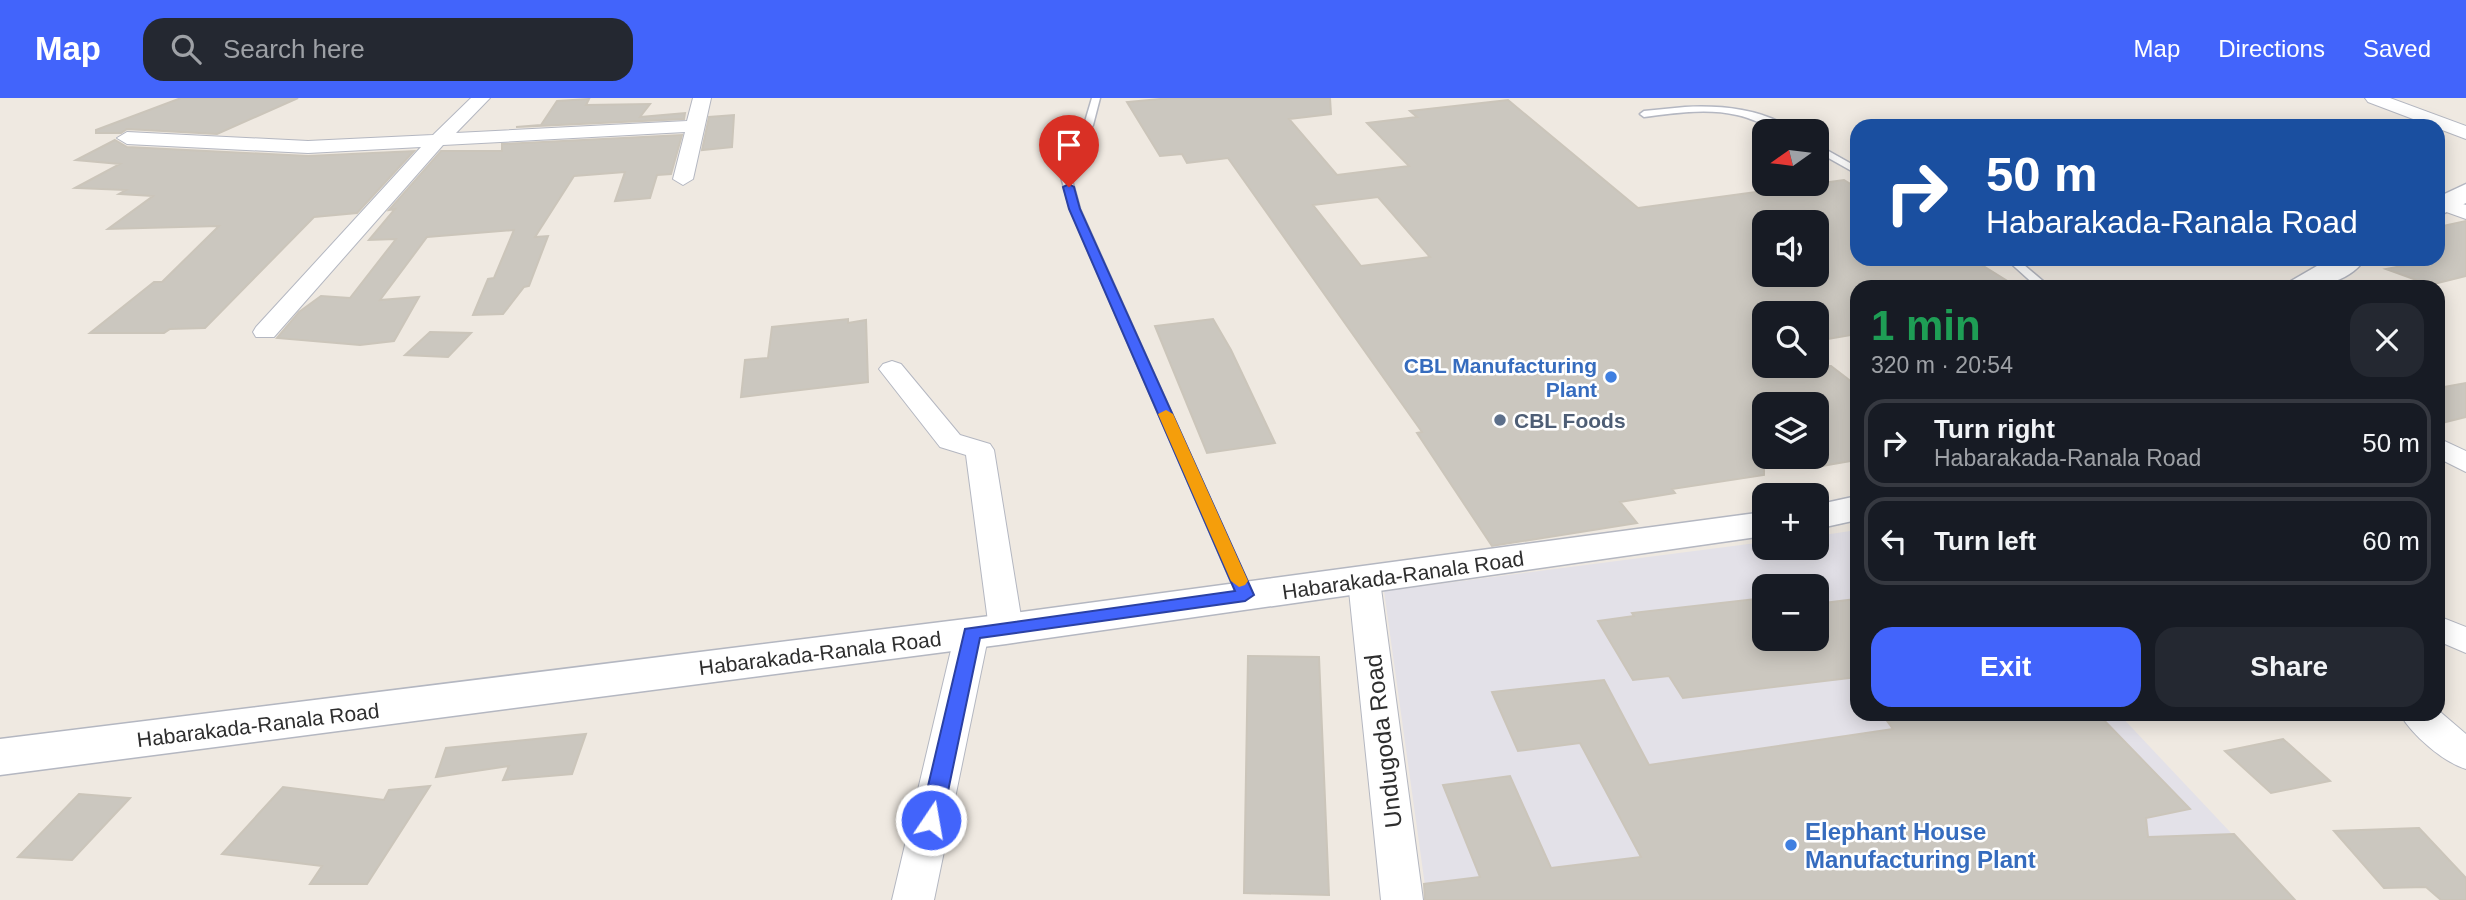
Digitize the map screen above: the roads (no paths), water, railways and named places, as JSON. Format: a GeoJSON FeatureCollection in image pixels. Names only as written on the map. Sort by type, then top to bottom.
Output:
{"type":"FeatureCollection","features":[{"type":"Feature","properties":{"kind":"main road"},"geometry":{"type":"LineString","coordinates":[[2314,280],[2338,266]]}},
{"type":"Feature","properties":{"kind":"main road"},"geometry":{"type":"LineString","coordinates":[[1829,514],[1850,510]]}},
{"type":"Feature","properties":{"kind":"main road","name":"Habarakada-Ranala Road"},"geometry":{"type":"LineString","coordinates":[[0,757],[989,631],[1752,526]]}},
{"type":"Feature","properties":{"kind":"street"},"geometry":{"type":"LineString","coordinates":[[265,331],[437,141],[481,98]]}},
{"type":"Feature","properties":{"kind":"street"},"geometry":{"type":"LineString","coordinates":[[683,179],[702,98]]}},
{"type":"Feature","properties":{"kind":"street"},"geometry":{"type":"LineString","coordinates":[[2374,98],[2429,119]]}},
{"type":"Feature","properties":{"kind":"street"},"geometry":{"type":"LineString","coordinates":[[2445,125],[2466,133]]}},
{"type":"Feature","properties":{"kind":"street"},"geometry":{"type":"LineString","coordinates":[[127,138],[308,147],[696,126]]}},
{"type":"Feature","properties":{"kind":"street"},"geometry":{"type":"LineString","coordinates":[[891,369],[950,441],[980,450],[989,631],[914,900]]}},
{"type":"Feature","properties":{"kind":"street"},"geometry":{"type":"LineString","coordinates":[[2445,450],[2466,463]]}},
{"type":"Feature","properties":{"kind":"street","name":"Undugoda Road"},"geometry":{"type":"LineString","coordinates":[[1364,581],[1402,900]]}},
{"type":"Feature","properties":{"kind":"street"},"geometry":{"type":"LineString","coordinates":[[2445,630],[2466,641]]}},
{"type":"Feature","properties":{"kind":"street"},"geometry":{"type":"LineString","coordinates":[[2426,721],[2466,755]]}},
{"type":"Feature","properties":{"kind":"lane"},"geometry":{"type":"LineString","coordinates":[[1096,98],[1096,106],[1082,137],[1070,151],[1063,166],[1075,209],[1245,595]]}},
{"type":"Feature","properties":{"kind":"lane"},"geometry":{"type":"LineString","coordinates":[[1644,114],[1722,107],[1764,119]]}},
{"type":"Feature","properties":{"kind":"lane"},"geometry":{"type":"LineString","coordinates":[[1829,155],[1850,167]]}},
{"type":"Feature","properties":{"kind":"lane"},"geometry":{"type":"LineString","coordinates":[[2021,266],[2036,280]]}},
{"type":"Feature","properties":{"kind":"place","name":"CBL Manufacturing Plant"},"geometry":{"type":"Point","coordinates":[1611,377]}},
{"type":"Feature","properties":{"kind":"place","name":"CBL Foods"},"geometry":{"type":"Point","coordinates":[1500,420]}},
{"type":"Feature","properties":{"kind":"place","name":"Elephant House Manufacturing Plant"},"geometry":{"type":"Point","coordinates":[1791,845]}}]}
